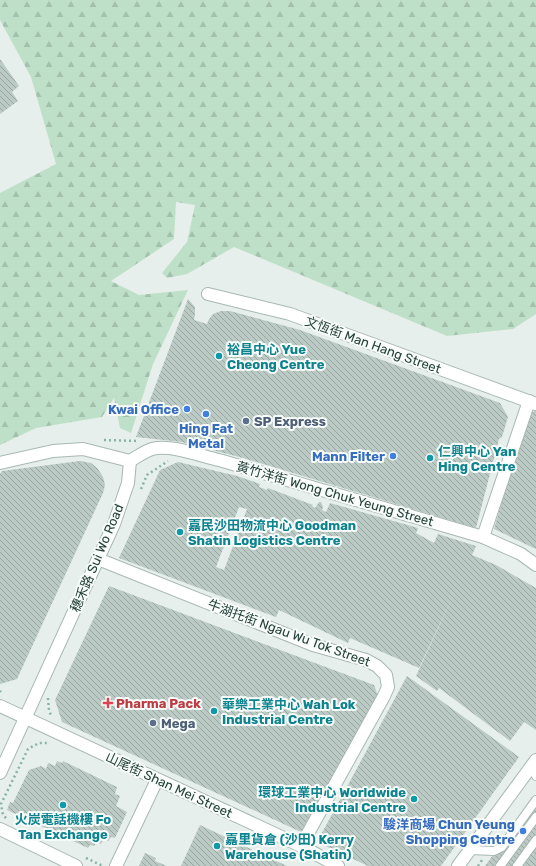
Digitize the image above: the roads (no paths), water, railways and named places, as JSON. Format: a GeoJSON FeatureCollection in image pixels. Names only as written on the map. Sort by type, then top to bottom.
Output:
{"type":"FeatureCollection","features":[{"type":"Feature","properties":{"kind":"street","name":"文恆街 Man Hang Street"},"geometry":{"type":"LineString","coordinates":[[208,294],[290,314],[532,402]]}},
{"type":"Feature","properties":{"kind":"street"},"geometry":{"type":"LineString","coordinates":[[483,537],[532,402]]}},
{"type":"Feature","properties":{"kind":"street","name":"黃竹洋街 Wong Chuk Yeung Street"},"geometry":{"type":"LineString","coordinates":[[130,461],[152,449],[163,448],[234,464],[483,537],[521,554],[536,565]]}},
{"type":"Feature","properties":{"kind":"street"},"geometry":{"type":"LineString","coordinates":[[0,463],[53,451],[83,450],[130,461]]}},
{"type":"Feature","properties":{"kind":"street","name":"穗禾路 Sui Wo Road"},"geometry":{"type":"LineString","coordinates":[[0,773],[98,560],[124,496],[128,483],[130,461]]}},
{"type":"Feature","properties":{"kind":"street","name":"牛湖托街 Ngau Wu Tok Street"},"geometry":{"type":"LineString","coordinates":[[98,560],[313,645],[366,660],[377,666],[386,675],[388,687],[384,696],[302,846]]}},
{"type":"Feature","properties":{"kind":"street","name":"山尾街 Shan Mei Street"},"geometry":{"type":"LineString","coordinates":[[0,706],[302,846],[338,866]]}},
{"type":"Feature","properties":{"kind":"street"},"geometry":{"type":"LineString","coordinates":[[458,866],[535,767]]}},
{"type":"Feature","properties":{"kind":"street"},"geometry":{"type":"LineString","coordinates":[[116,866],[157,780]]}},
{"type":"Feature","properties":{"kind":"street"},"geometry":{"type":"LineString","coordinates":[[0,829],[79,861]]}},
{"type":"Feature","properties":{"kind":"lane"},"geometry":{"type":"LineString","coordinates":[[470,850],[494,850],[502,847],[536,800]]}},
{"type":"Feature","properties":{"kind":"lane"},"geometry":{"type":"LineString","coordinates":[[500,866],[536,817]]}},
{"type":"Feature","properties":{"kind":"lane"},"geometry":{"type":"LineString","coordinates":[[517,866],[536,840]]}},
{"type":"Feature","properties":{"kind":"place","name":"裕昌中心 Yue Cheong Centre"},"geometry":{"type":"Point","coordinates":[219,356]}},
{"type":"Feature","properties":{"kind":"place","name":"Kwai Office"},"geometry":{"type":"Point","coordinates":[187,409]}},
{"type":"Feature","properties":{"kind":"place","name":"Hing Fat Metal"},"geometry":{"type":"Point","coordinates":[206,414]}},
{"type":"Feature","properties":{"kind":"place","name":"SP Express"},"geometry":{"type":"Point","coordinates":[246,421]}},
{"type":"Feature","properties":{"kind":"place","name":"Mann Filter"},"geometry":{"type":"Point","coordinates":[393,456]}},
{"type":"Feature","properties":{"kind":"place","name":"仁興中心 Yan Hing Centre"},"geometry":{"type":"Point","coordinates":[430,458]}},
{"type":"Feature","properties":{"kind":"place","name":"嘉民沙田物流中心 Goodman Shatin Logistics Centre"},"geometry":{"type":"Point","coordinates":[180,532]}},
{"type":"Feature","properties":{"kind":"place","name":"Pharma Pack"},"geometry":{"type":"Point","coordinates":[108,703]}},
{"type":"Feature","properties":{"kind":"place","name":"華樂工業中心 Wah Lok Industrial Centre"},"geometry":{"type":"Point","coordinates":[214,711]}},
{"type":"Feature","properties":{"kind":"place","name":"Mega"},"geometry":{"type":"Point","coordinates":[153,723]}},
{"type":"Feature","properties":{"kind":"place","name":"環球工業中心 Worldwide Industrial Centre"},"geometry":{"type":"Point","coordinates":[414,799]}},
{"type":"Feature","properties":{"kind":"place","name":"火炭電話機樓 Fo Tan Exchange"},"geometry":{"type":"Point","coordinates":[63,805]}},
{"type":"Feature","properties":{"kind":"place","name":"駿洋商場 Chun Yeung Shopping Centre"},"geometry":{"type":"Point","coordinates":[523,831]}},
{"type":"Feature","properties":{"kind":"place","name":"嘉里貨倉 (沙田) Kerry Warehouse (Shatin)"},"geometry":{"type":"Point","coordinates":[217,846]}}]}
